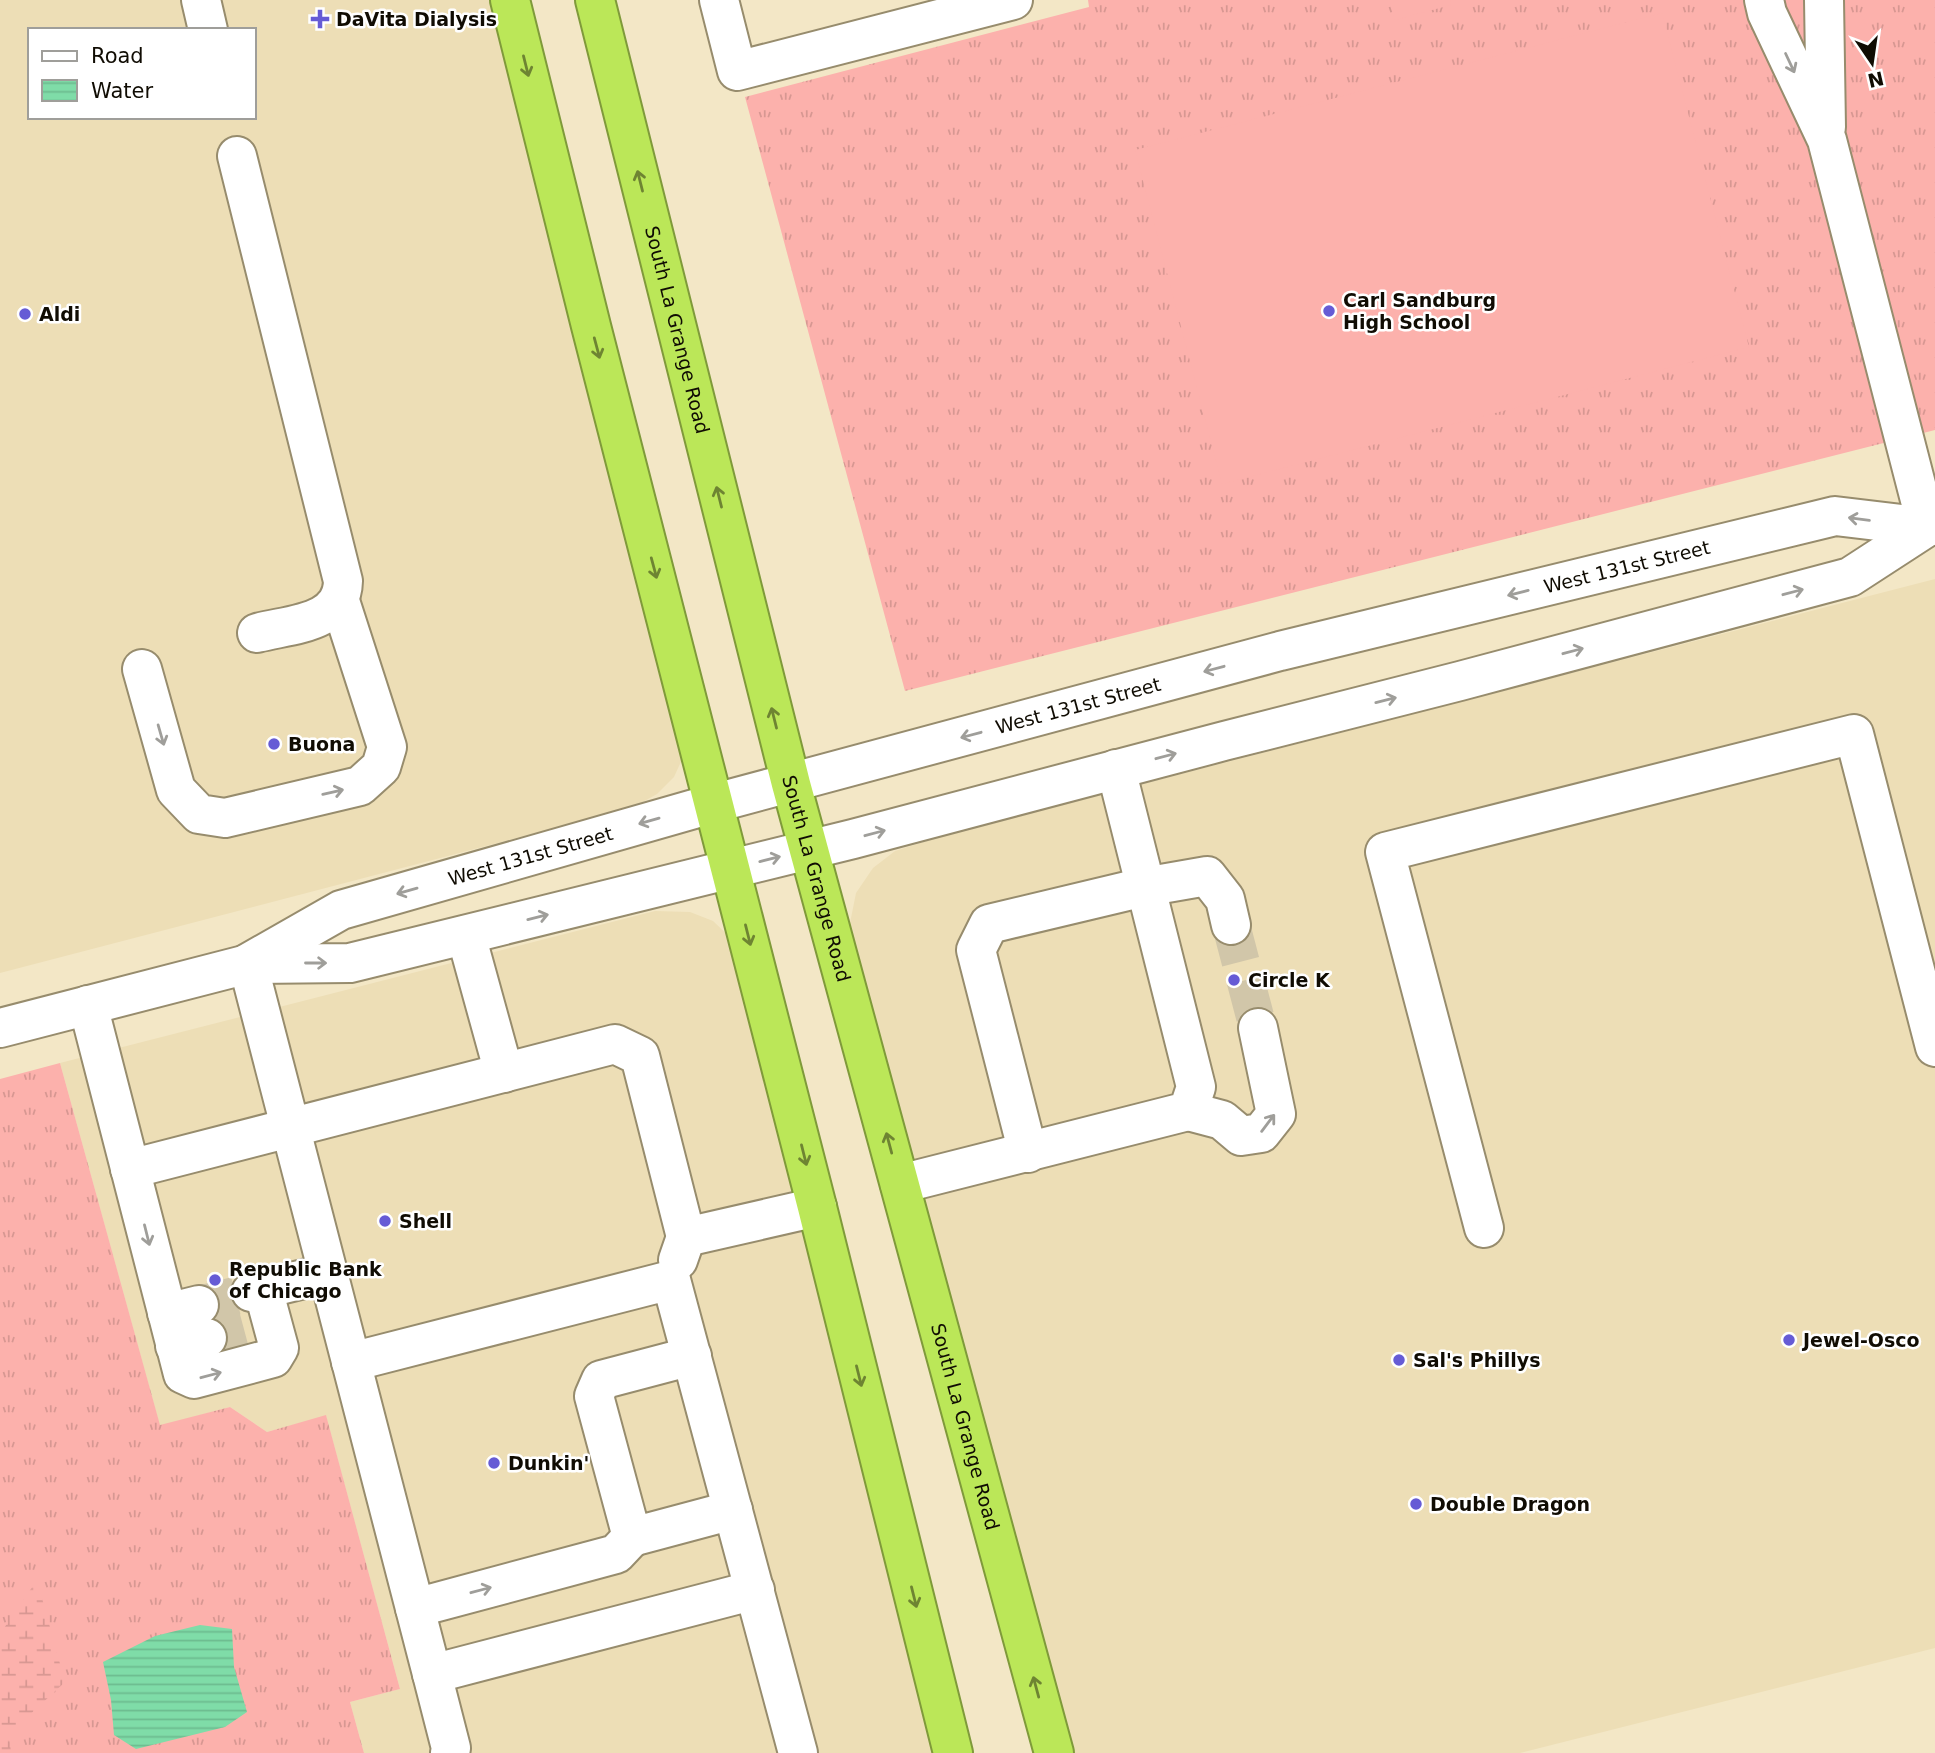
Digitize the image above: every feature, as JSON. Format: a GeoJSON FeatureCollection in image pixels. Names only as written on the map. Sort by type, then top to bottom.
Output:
{"type":"FeatureCollection","features":[{"type":"Feature","properties":{"kind":"highway"},"geometry":{"type":"LineString","coordinates":[[510,0],[953,1753]]}},
{"type":"Feature","properties":{"kind":"highway","name":"South La Grange Road"},"geometry":{"type":"LineString","coordinates":[[595,0],[808,849],[1054,1753]]}},
{"type":"Feature","properties":{"kind":"street"},"geometry":{"type":"LineString","coordinates":[[201,0],[208,28]]}},
{"type":"Feature","properties":{"kind":"street"},"geometry":{"type":"LineString","coordinates":[[719,0],[737,71],[1013,0]]}},
{"type":"Feature","properties":{"kind":"street"},"geometry":{"type":"LineString","coordinates":[[1764,0],[1767,13],[1827,140],[1931,526]]}},
{"type":"Feature","properties":{"kind":"street"},"geometry":{"type":"LineString","coordinates":[[1824,0],[1827,140]]}},
{"type":"Feature","properties":{"kind":"street"},"geometry":{"type":"LineString","coordinates":[[142,670],[176,790],[199,814],[225,818],[360,786],[381,767],[387,747],[340,601],[343,581],[237,156]]}},
{"type":"Feature","properties":{"kind":"street","name":"West 131st Street"},"geometry":{"type":"LineString","coordinates":[[248,964],[341,910],[715,803],[1280,651],[1835,516],[1931,526]]}},
{"type":"Feature","properties":{"kind":"street","name":"West 131st Street"},"geometry":{"type":"LineString","coordinates":[[0,1028],[248,964],[350,963],[853,839],[1474,678],[1850,577],[1931,526]]}},
{"type":"Feature","properties":{"kind":"street"},"geometry":{"type":"LineString","coordinates":[[257,633],[321,617],[340,601]]}},
{"type":"Feature","properties":{"kind":"street"},"geometry":{"type":"LineString","coordinates":[[1484,1228],[1385,852],[1854,734],[1935,1047]]}},
{"type":"Feature","properties":{"kind":"street"},"geometry":{"type":"LineString","coordinates":[[1116,769],[1196,1087],[1188,1111]]}},
{"type":"Feature","properties":{"kind":"street"},"geometry":{"type":"LineString","coordinates":[[1028,1153],[976,950],[989,924],[1144,887],[1207,876],[1225,898],[1231,925]]}},
{"type":"Feature","properties":{"kind":"street"},"geometry":{"type":"LineString","coordinates":[[466,935],[504,1073]]}},
{"type":"Feature","properties":{"kind":"street"},"geometry":{"type":"LineString","coordinates":[[248,964],[452,1751]]}},
{"type":"Feature","properties":{"kind":"street"},"geometry":{"type":"LineString","coordinates":[[88,1005],[130,1169],[187,1326],[183,1374],[194,1379],[273,1359],[279,1348],[261,1307],[328,1273]]}},
{"type":"Feature","properties":{"kind":"street"},"geometry":{"type":"LineString","coordinates":[[900,1184],[1188,1111],[1222,1120],[1241,1136],[1261,1133],[1276,1114],[1258,1028]]}},
{"type":"Feature","properties":{"kind":"street"},"geometry":{"type":"LineString","coordinates":[[130,1169],[615,1044],[640,1056],[686,1237],[671,1280],[798,1753]]}},
{"type":"Feature","properties":{"kind":"street"},"geometry":{"type":"LineString","coordinates":[[686,1237],[817,1207]]}},
{"type":"Feature","properties":{"kind":"street"},"geometry":{"type":"LineString","coordinates":[[351,1362],[671,1280]]}},
{"type":"Feature","properties":{"kind":"street"},"geometry":{"type":"LineString","coordinates":[[632,1537],[594,1396],[601,1380],[692,1356]]}},
{"type":"Feature","properties":{"kind":"street"},"geometry":{"type":"LineString","coordinates":[[415,1608],[616,1554],[632,1537],[733,1510]]}},
{"type":"Feature","properties":{"kind":"street"},"geometry":{"type":"LineString","coordinates":[[432,1674],[755,1590]]}},
{"type":"Feature","properties":{"kind":"shaded area"},"geometry":{"type":"Polygon","coordinates":[[[0,0],[498,0],[684,755],[674,777],[657,794],[632,808],[0,973],[0,0]]]}},
{"type":"Feature","properties":{"kind":"shaded area"},"geometry":{"type":"Polygon","coordinates":[[[1935,579],[1935,1648],[1520,1753],[1068,1753],[849,928],[856,893],[873,868],[895,851],[949,834],[1935,579]]]}},
{"type":"Feature","properties":{"kind":"shaded area"},"geometry":{"type":"Polygon","coordinates":[[[655,911],[690,912],[713,921],[736,943],[951,1753],[364,1753],[350,1702],[400,1689],[326,1416],[267,1432],[230,1407],[160,1426],[60,1063],[655,911]]]}},
{"type":"Feature","properties":{"kind":"green space","name":"Carl Sandburg High School"},"geometry":{"type":"Polygon","coordinates":[[[1088,0],[1935,0],[1935,430],[905,691],[745,97],[1089,7],[1088,0]]]}},
{"type":"Feature","properties":{"kind":"green space"},"geometry":{"type":"Polygon","coordinates":[[[1390,0],[1450,0],[1451,5],[1395,20],[1390,0]]]}},
{"type":"Feature","properties":{"kind":"green space"},"geometry":{"type":"Polygon","coordinates":[[[1662,13],[1749,347],[1222,484],[1135,150],[1662,13]]]}},
{"type":"Feature","properties":{"kind":"green space"},"geometry":{"type":"Polygon","coordinates":[[[60,1063],[160,1425],[230,1407],[267,1432],[326,1415],[400,1689],[350,1702],[364,1753],[0,1753],[0,1079],[60,1063]]]}},
{"type":"Feature","properties":{"kind":"green space"},"geometry":{"type":"Polygon","coordinates":[[[37,1580],[65,1682],[9,1734],[11,1753],[0,1753],[0,1634],[37,1580]]]}},
{"type":"Feature","properties":{"kind":"water"},"geometry":{"type":"Polygon","coordinates":[[[200,1625],[232,1629],[234,1667],[247,1712],[225,1727],[136,1749],[114,1735],[111,1700],[103,1662],[155,1636],[200,1625]]]}},
{"type":"Feature","properties":{"kind":"tunnel"},"geometry":{"type":"LineString","coordinates":[[1231,925],[1258,1028]]}},
{"type":"Feature","properties":{"kind":"tunnel"},"geometry":{"type":"LineString","coordinates":[[199,1305],[251,1292]]}},
{"type":"Feature","properties":{"kind":"tunnel"},"geometry":{"type":"LineString","coordinates":[[207,1338],[259,1324]]}},
{"type":"Feature","properties":{"kind":"place","name":"DaVita Dialysis"},"geometry":{"type":"Point","coordinates":[320,19]}},
{"type":"Feature","properties":{"kind":"place","name":"Carl Sandburg High School"},"geometry":{"type":"Point","coordinates":[1329,311]}},
{"type":"Feature","properties":{"kind":"place","name":"Aldi"},"geometry":{"type":"Point","coordinates":[25,314]}},
{"type":"Feature","properties":{"kind":"place","name":"Buona"},"geometry":{"type":"Point","coordinates":[274,744]}},
{"type":"Feature","properties":{"kind":"place","name":"Circle K"},"geometry":{"type":"Point","coordinates":[1234,980]}},
{"type":"Feature","properties":{"kind":"place","name":"Shell"},"geometry":{"type":"Point","coordinates":[385,1221]}},
{"type":"Feature","properties":{"kind":"place","name":"Republic Bank of Chicago"},"geometry":{"type":"Point","coordinates":[215,1280]}},
{"type":"Feature","properties":{"kind":"place","name":"Jewel-Osco"},"geometry":{"type":"Point","coordinates":[1789,1340]}},
{"type":"Feature","properties":{"kind":"place","name":"Sal's Phillys"},"geometry":{"type":"Point","coordinates":[1399,1360]}},
{"type":"Feature","properties":{"kind":"place","name":"Dunkin'"},"geometry":{"type":"Point","coordinates":[494,1463]}},
{"type":"Feature","properties":{"kind":"place","name":"Double Dragon"},"geometry":{"type":"Point","coordinates":[1416,1504]}}]}
